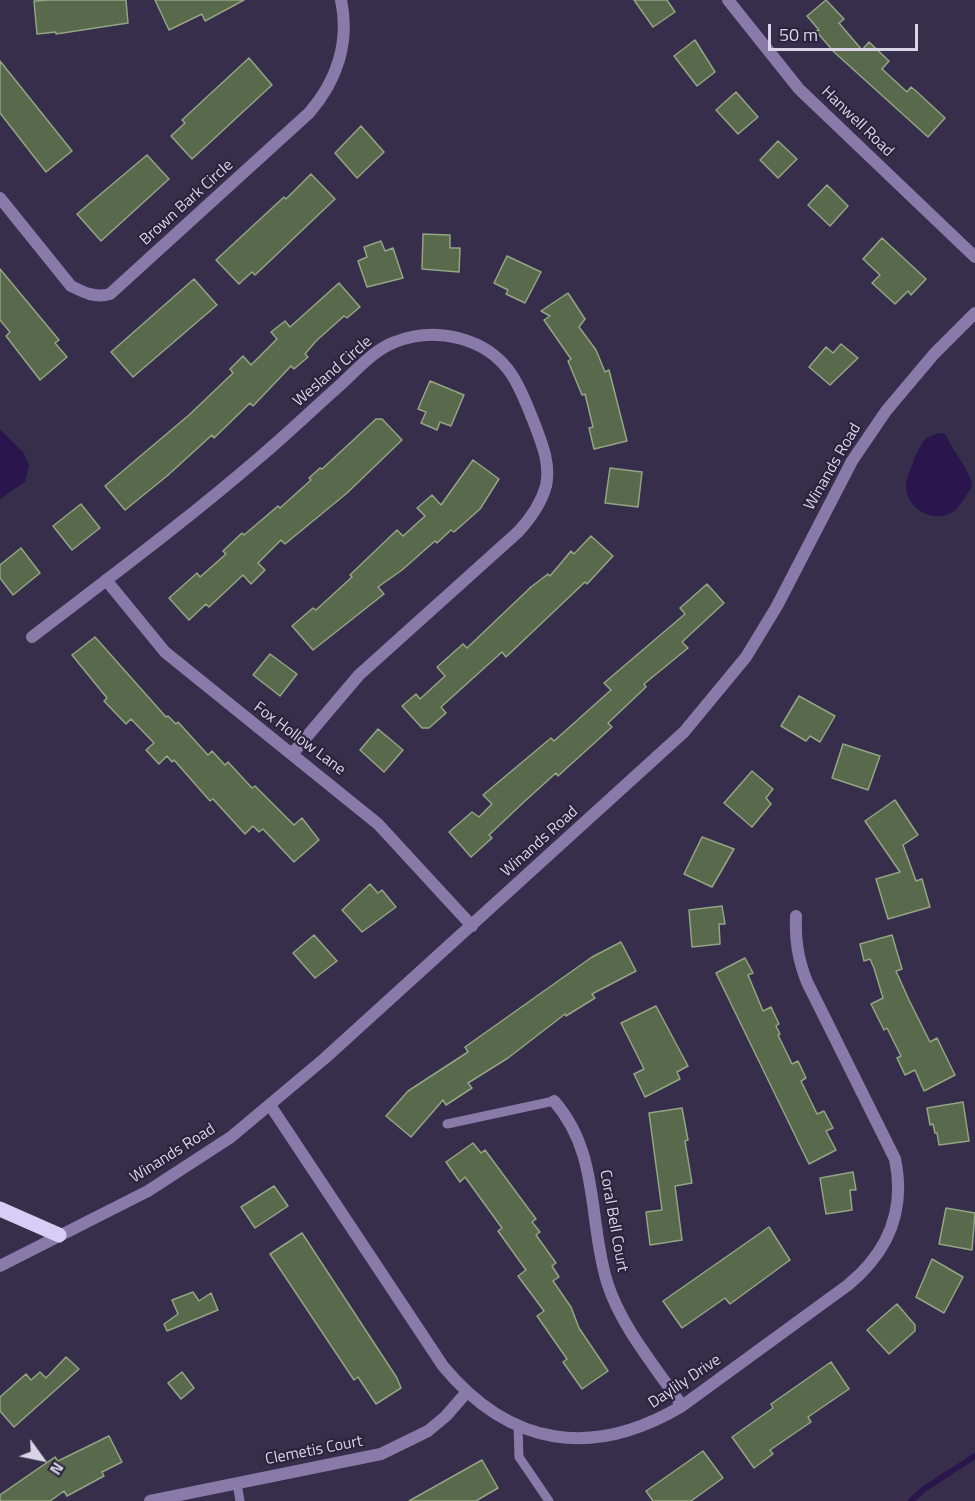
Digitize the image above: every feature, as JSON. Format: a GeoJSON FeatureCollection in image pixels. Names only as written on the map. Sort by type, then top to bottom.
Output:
{"type":"FeatureCollection","features":[{"type":"Feature","properties":{"kind":"main road"},"geometry":{"type":"LineString","coordinates":[[0,1209],[59,1235]]}},
{"type":"Feature","properties":{"kind":"street","name":"Brown Bark Circle"},"geometry":{"type":"LineString","coordinates":[[0,198],[71,286],[86,294],[100,297],[110,294],[309,113],[326,94],[344,42],[345,17],[341,0]]}},
{"type":"Feature","properties":{"kind":"street","name":"Hanwell Road"},"geometry":{"type":"LineString","coordinates":[[728,0],[799,89],[975,257]]}},
{"type":"Feature","properties":{"kind":"street","name":"Winands Road"},"geometry":{"type":"LineString","coordinates":[[0,1266],[148,1191],[184,1170],[231,1137],[472,926],[684,732],[715,698],[746,657],[777,606],[852,461],[886,411],[927,362],[975,314]]}},
{"type":"Feature","properties":{"kind":"street","name":"Wesland Circle"},"geometry":{"type":"LineString","coordinates":[[32,637],[226,486],[365,362],[393,342],[422,334],[444,335],[469,342],[491,352],[511,373],[544,446],[547,467],[546,484],[540,501],[531,517],[518,532],[359,675],[292,754]]}},
{"type":"Feature","properties":{"kind":"street","name":"Fox Hollow Lane"},"geometry":{"type":"LineString","coordinates":[[106,580],[165,652],[378,824],[472,926]]}},
{"type":"Feature","properties":{"kind":"street","name":"Daylily Drive"},"geometry":{"type":"LineString","coordinates":[[270,1105],[443,1366],[466,1393],[518,1425],[542,1434],[571,1438],[602,1437],[653,1424],[682,1406],[867,1270],[891,1232],[898,1207],[899,1179],[895,1159],[807,982],[796,949],[796,916]]}},
{"type":"Feature","properties":{"kind":"street","name":"Coral Bell Court"},"geometry":{"type":"LineString","coordinates":[[554,1101],[570,1119],[585,1152],[600,1256],[607,1284],[628,1327],[682,1406]]}},
{"type":"Feature","properties":{"kind":"street","name":"Clemetis Court"},"geometry":{"type":"LineString","coordinates":[[150,1501],[381,1454],[428,1431],[446,1416],[466,1393]]}},
{"type":"Feature","properties":{"kind":"lane"},"geometry":{"type":"LineString","coordinates":[[447,1124],[554,1101]]}},
{"type":"Feature","properties":{"kind":"lane"},"geometry":{"type":"LineString","coordinates":[[518,1425],[519,1457],[549,1501]]}},
{"type":"Feature","properties":{"kind":"lane"},"geometry":{"type":"LineString","coordinates":[[237,1483],[240,1501]]}},
{"type":"Feature","properties":{"kind":"shaded area"},"geometry":{"type":"Polygon","coordinates":[[[0,429],[23,452],[29,466],[25,482],[0,499],[0,429]]]}},
{"type":"Feature","properties":{"kind":"shaded area"},"geometry":{"type":"Polygon","coordinates":[[[938,433],[946,434],[971,479],[972,486],[964,500],[953,512],[938,516],[922,512],[916,507],[907,494],[906,486],[910,469],[922,443],[925,439],[938,433]]]}},
{"type":"Feature","properties":{"kind":"building"},"geometry":{"type":"Polygon","coordinates":[[[126,0],[128,23],[56,34],[56,32],[37,34],[34,1],[126,0]]]}},
{"type":"Feature","properties":{"kind":"building"},"geometry":{"type":"Polygon","coordinates":[[[155,0],[244,0],[205,21],[202,14],[169,30],[155,0]]]}},
{"type":"Feature","properties":{"kind":"building"},"geometry":{"type":"Polygon","coordinates":[[[634,0],[667,0],[675,12],[653,27],[634,0]]]}},
{"type":"Feature","properties":{"kind":"building"},"geometry":{"type":"Polygon","coordinates":[[[826,0],[844,19],[839,23],[862,50],[869,42],[889,61],[882,69],[907,92],[911,87],[945,118],[928,137],[834,52],[816,31],[819,30],[807,16],[826,0]]]}},
{"type":"Feature","properties":{"kind":"building"},"geometry":{"type":"Polygon","coordinates":[[[695,40],[715,72],[697,86],[674,56],[695,40]]]}},
{"type":"Feature","properties":{"kind":"building"},"geometry":{"type":"Polygon","coordinates":[[[249,58],[272,85],[192,159],[171,136],[185,123],[182,120],[249,58]]]}},
{"type":"Feature","properties":{"kind":"building"},"geometry":{"type":"Polygon","coordinates":[[[0,61],[72,151],[46,172],[0,113],[0,61]]]}},
{"type":"Feature","properties":{"kind":"building"},"geometry":{"type":"Polygon","coordinates":[[[736,92],[758,117],[738,134],[716,110],[736,92]]]}},
{"type":"Feature","properties":{"kind":"building"},"geometry":{"type":"Polygon","coordinates":[[[361,126],[384,152],[357,178],[335,153],[361,126]]]}},
{"type":"Feature","properties":{"kind":"building"},"geometry":{"type":"Polygon","coordinates":[[[778,141],[797,159],[778,178],[760,160],[778,141]]]}},
{"type":"Feature","properties":{"kind":"building"},"geometry":{"type":"Polygon","coordinates":[[[147,155],[169,179],[101,241],[77,214],[147,155]]]}},
{"type":"Feature","properties":{"kind":"building"},"geometry":{"type":"Polygon","coordinates":[[[311,174],[335,199],[255,275],[252,272],[239,284],[216,260],[311,174]]]}},
{"type":"Feature","properties":{"kind":"building"},"geometry":{"type":"Polygon","coordinates":[[[827,185],[848,206],[830,226],[808,205],[827,185]]]}},
{"type":"Feature","properties":{"kind":"building"},"geometry":{"type":"Polygon","coordinates":[[[423,234],[450,235],[450,248],[460,248],[459,272],[422,269],[423,234]]]}},
{"type":"Feature","properties":{"kind":"building"},"geometry":{"type":"Polygon","coordinates":[[[882,238],[926,279],[911,295],[908,291],[895,304],[872,283],[880,275],[863,259],[882,238]]]}},
{"type":"Feature","properties":{"kind":"building"},"geometry":{"type":"Polygon","coordinates":[[[381,241],[385,251],[393,248],[403,278],[367,287],[358,261],[367,257],[364,247],[381,241]]]}},
{"type":"Feature","properties":{"kind":"building"},"geometry":{"type":"Polygon","coordinates":[[[507,256],[541,272],[525,303],[506,294],[508,290],[494,283],[507,256]]]}},
{"type":"Feature","properties":{"kind":"building"},"geometry":{"type":"Polygon","coordinates":[[[0,269],[59,340],[55,343],[67,357],[40,380],[6,336],[10,332],[0,320],[0,269]]]}},
{"type":"Feature","properties":{"kind":"building"},"geometry":{"type":"Polygon","coordinates":[[[194,279],[217,305],[133,377],[111,352],[194,279]]]}},
{"type":"Feature","properties":{"kind":"building"},"geometry":{"type":"Polygon","coordinates":[[[339,283],[360,307],[347,318],[344,316],[316,341],[305,354],[308,357],[294,369],[291,366],[253,406],[250,403],[214,438],[212,435],[125,510],[105,486],[189,415],[233,373],[230,369],[243,356],[251,365],[277,339],[271,332],[285,321],[290,327],[339,283]]]}},
{"type":"Feature","properties":{"kind":"building"},"geometry":{"type":"Polygon","coordinates":[[[568,293],[585,319],[579,327],[596,350],[605,372],[609,370],[627,441],[594,449],[589,428],[593,427],[585,394],[582,395],[568,361],[571,359],[544,320],[550,316],[541,311],[568,293]]]}},
{"type":"Feature","properties":{"kind":"building"},"geometry":{"type":"Polygon","coordinates":[[[841,344],[858,358],[830,385],[809,367],[826,347],[833,353],[841,344]]]}},
{"type":"Feature","properties":{"kind":"building"},"geometry":{"type":"Polygon","coordinates":[[[430,381],[464,395],[451,426],[440,422],[437,430],[421,423],[426,412],[418,409],[430,381]]]}},
{"type":"Feature","properties":{"kind":"building"},"geometry":{"type":"Polygon","coordinates":[[[376,419],[382,419],[402,440],[347,493],[285,544],[281,540],[258,563],[265,570],[251,584],[243,575],[209,607],[206,604],[189,620],[169,598],[197,573],[200,577],[226,554],[223,551],[242,533],[244,535],[278,506],[280,508],[311,480],[309,478],[320,468],[322,469],[376,419]]]}},
{"type":"Feature","properties":{"kind":"building"},"geometry":{"type":"Polygon","coordinates":[[[473,460],[499,479],[480,509],[454,532],[451,530],[437,543],[435,541],[402,570],[378,587],[384,594],[313,650],[292,626],[313,608],[316,610],[352,577],[350,575],[397,530],[403,536],[425,516],[417,508],[432,495],[441,505],[473,460]]]}},
{"type":"Feature","properties":{"kind":"building"},"geometry":{"type":"Polygon","coordinates":[[[610,468],[642,472],[638,507],[605,503],[610,468]]]}},
{"type":"Feature","properties":{"kind":"building"},"geometry":{"type":"Polygon","coordinates":[[[81,504],[100,528],[72,550],[53,526],[81,504]]]}},
{"type":"Feature","properties":{"kind":"building"},"geometry":{"type":"Polygon","coordinates":[[[591,536],[613,556],[587,584],[585,582],[506,657],[502,652],[441,707],[446,713],[429,728],[422,728],[402,706],[416,694],[420,699],[445,676],[437,667],[463,644],[467,648],[531,587],[548,574],[550,576],[571,551],[574,554],[591,536]]]}},
{"type":"Feature","properties":{"kind":"building"},"geometry":{"type":"Polygon","coordinates":[[[21,548],[40,573],[13,595],[0,578],[0,565],[21,548]]]}},
{"type":"Feature","properties":{"kind":"building"},"geometry":{"type":"Polygon","coordinates":[[[707,584],[724,603],[682,642],[688,648],[644,684],[646,687],[608,723],[612,727],[558,776],[556,773],[525,801],[489,835],[492,838],[471,857],[449,832],[472,812],[479,817],[492,804],[483,795],[551,738],[554,741],[611,690],[604,683],[685,614],[680,608],[707,584]]]}},
{"type":"Feature","properties":{"kind":"building"},"geometry":{"type":"Polygon","coordinates":[[[95,637],[166,717],[168,716],[176,724],[178,722],[208,755],[212,751],[225,765],[228,762],[252,788],[255,786],[294,825],[302,818],[319,840],[294,862],[263,829],[259,832],[253,826],[245,834],[213,799],[210,801],[174,760],[172,762],[167,756],[159,764],[146,750],[154,743],[131,719],[126,724],[104,701],[107,698],[72,655],[95,637]]]}},
{"type":"Feature","properties":{"kind":"building"},"geometry":{"type":"Polygon","coordinates":[[[270,654],[297,674],[280,696],[253,675],[270,654]]]}},
{"type":"Feature","properties":{"kind":"building"},"geometry":{"type":"Polygon","coordinates":[[[799,696],[835,716],[820,742],[810,736],[806,741],[781,726],[799,696]]]}},
{"type":"Feature","properties":{"kind":"building"},"geometry":{"type":"Polygon","coordinates":[[[378,729],[403,750],[384,772],[360,750],[378,729]]]}},
{"type":"Feature","properties":{"kind":"building"},"geometry":{"type":"Polygon","coordinates":[[[843,744],[880,756],[868,790],[832,778],[843,744]]]}},
{"type":"Feature","properties":{"kind":"building"},"geometry":{"type":"Polygon","coordinates":[[[752,771],[773,789],[766,798],[771,804],[752,827],[724,803],[752,771]]]}},
{"type":"Feature","properties":{"kind":"building"},"geometry":{"type":"Polygon","coordinates":[[[895,800],[918,835],[903,845],[916,881],[922,879],[930,907],[888,919],[876,879],[900,872],[865,821],[895,800]]]}},
{"type":"Feature","properties":{"kind":"building"},"geometry":{"type":"Polygon","coordinates":[[[702,837],[734,849],[712,887],[684,874],[702,837]]]}},
{"type":"Feature","properties":{"kind":"building"},"geometry":{"type":"Polygon","coordinates":[[[370,884],[378,893],[382,890],[396,907],[362,932],[342,910],[370,884]]]}},
{"type":"Feature","properties":{"kind":"building"},"geometry":{"type":"Polygon","coordinates":[[[722,906],[725,924],[719,924],[720,944],[692,947],[689,910],[722,906]]]}},
{"type":"Feature","properties":{"kind":"building"},"geometry":{"type":"Polygon","coordinates":[[[314,935],[337,961],[315,978],[293,953],[314,935]]]}},
{"type":"Feature","properties":{"kind":"building"},"geometry":{"type":"Polygon","coordinates":[[[892,935],[902,969],[896,971],[909,1000],[930,1042],[937,1038],[955,1075],[924,1091],[915,1070],[905,1075],[897,1058],[901,1056],[887,1028],[884,1030],[871,1004],[883,998],[874,968],[870,959],[864,961],[860,944],[892,935]]]}},
{"type":"Feature","properties":{"kind":"building"},"geometry":{"type":"Polygon","coordinates":[[[621,942],[636,971],[592,994],[595,998],[566,1016],[565,1014],[508,1058],[468,1083],[472,1088],[446,1105],[443,1100],[411,1137],[386,1116],[408,1091],[468,1052],[465,1047],[592,957],[621,942]]]}},
{"type":"Feature","properties":{"kind":"building"},"geometry":{"type":"Polygon","coordinates":[[[745,958],[753,973],[748,975],[763,1011],[771,1007],[779,1024],[776,1026],[780,1034],[778,1035],[792,1064],[798,1061],[806,1078],[801,1081],[817,1114],[824,1111],[833,1128],[826,1131],[836,1150],[809,1164],[716,973],[745,958]]]}},
{"type":"Feature","properties":{"kind":"building"},"geometry":{"type":"Polygon","coordinates":[[[656,1006],[688,1066],[677,1072],[680,1079],[645,1097],[634,1074],[644,1069],[621,1023],[656,1006]]]}},
{"type":"Feature","properties":{"kind":"building"},"geometry":{"type":"Polygon","coordinates":[[[963,1102],[969,1141],[939,1145],[933,1124],[930,1125],[927,1108],[963,1102]]]}},
{"type":"Feature","properties":{"kind":"building"},"geometry":{"type":"Polygon","coordinates":[[[682,1108],[692,1183],[675,1186],[682,1240],[650,1245],[646,1212],[662,1210],[649,1113],[682,1108]]]}},
{"type":"Feature","properties":{"kind":"building"},"geometry":{"type":"Polygon","coordinates":[[[473,1143],[481,1153],[485,1150],[536,1219],[532,1222],[540,1232],[536,1235],[556,1263],[552,1266],[559,1277],[553,1281],[571,1307],[579,1328],[608,1371],[582,1389],[563,1362],[567,1359],[537,1316],[544,1311],[518,1276],[526,1270],[498,1231],[502,1228],[465,1177],[460,1182],[446,1162],[473,1143]]]}},
{"type":"Feature","properties":{"kind":"building"},"geometry":{"type":"Polygon","coordinates":[[[853,1172],[856,1190],[850,1190],[852,1210],[826,1214],[820,1178],[853,1172]]]}},
{"type":"Feature","properties":{"kind":"building"},"geometry":{"type":"Polygon","coordinates":[[[274,1186],[288,1206],[255,1228],[241,1207],[274,1186]]]}},
{"type":"Feature","properties":{"kind":"building"},"geometry":{"type":"Polygon","coordinates":[[[946,1208],[975,1213],[972,1250],[939,1244],[946,1208]]]}},
{"type":"Feature","properties":{"kind":"building"},"geometry":{"type":"Polygon","coordinates":[[[769,1227],[790,1260],[730,1304],[725,1298],[682,1328],[663,1301],[769,1227]]]}},
{"type":"Feature","properties":{"kind":"building"},"geometry":{"type":"Polygon","coordinates":[[[302,1233],[397,1378],[401,1388],[376,1404],[358,1377],[354,1380],[270,1254],[302,1233]]]}},
{"type":"Feature","properties":{"kind":"building"},"geometry":{"type":"Polygon","coordinates":[[[932,1259],[963,1277],[944,1313],[916,1297],[932,1259]]]}},
{"type":"Feature","properties":{"kind":"building"},"geometry":{"type":"Polygon","coordinates":[[[193,1292],[199,1301],[211,1293],[218,1310],[167,1331],[164,1324],[178,1314],[172,1300],[193,1292]]]}},
{"type":"Feature","properties":{"kind":"building"},"geometry":{"type":"Polygon","coordinates":[[[897,1304],[915,1325],[915,1331],[889,1354],[867,1330],[897,1304]]]}},
{"type":"Feature","properties":{"kind":"building"},"geometry":{"type":"Polygon","coordinates":[[[66,1357],[79,1369],[14,1427],[0,1411],[0,1397],[26,1374],[31,1380],[40,1372],[46,1378],[66,1357]]]}},
{"type":"Feature","properties":{"kind":"building"},"geometry":{"type":"Polygon","coordinates":[[[831,1362],[849,1389],[808,1417],[811,1422],[770,1450],[773,1454],[754,1468],[732,1437],[773,1408],[771,1404],[831,1362]]]}},
{"type":"Feature","properties":{"kind":"building"},"geometry":{"type":"Polygon","coordinates":[[[182,1372],[194,1388],[181,1399],[168,1383],[182,1372]]]}},
{"type":"Feature","properties":{"kind":"building"},"geometry":{"type":"Polygon","coordinates":[[[109,1436],[122,1462],[102,1472],[104,1476],[67,1496],[64,1491],[50,1501],[0,1501],[0,1495],[55,1457],[58,1461],[109,1436]]]}},
{"type":"Feature","properties":{"kind":"building"},"geometry":{"type":"Polygon","coordinates":[[[703,1451],[723,1478],[691,1501],[653,1501],[646,1491],[703,1451]]]}},
{"type":"Feature","properties":{"kind":"building"},"geometry":{"type":"Polygon","coordinates":[[[482,1460],[498,1488],[476,1501],[409,1501],[482,1460]]]}},
{"type":"Feature","properties":{"kind":"waterway"},"geometry":{"type":"LineString","coordinates":[[911,1501],[924,1489],[975,1456]]}}]}
